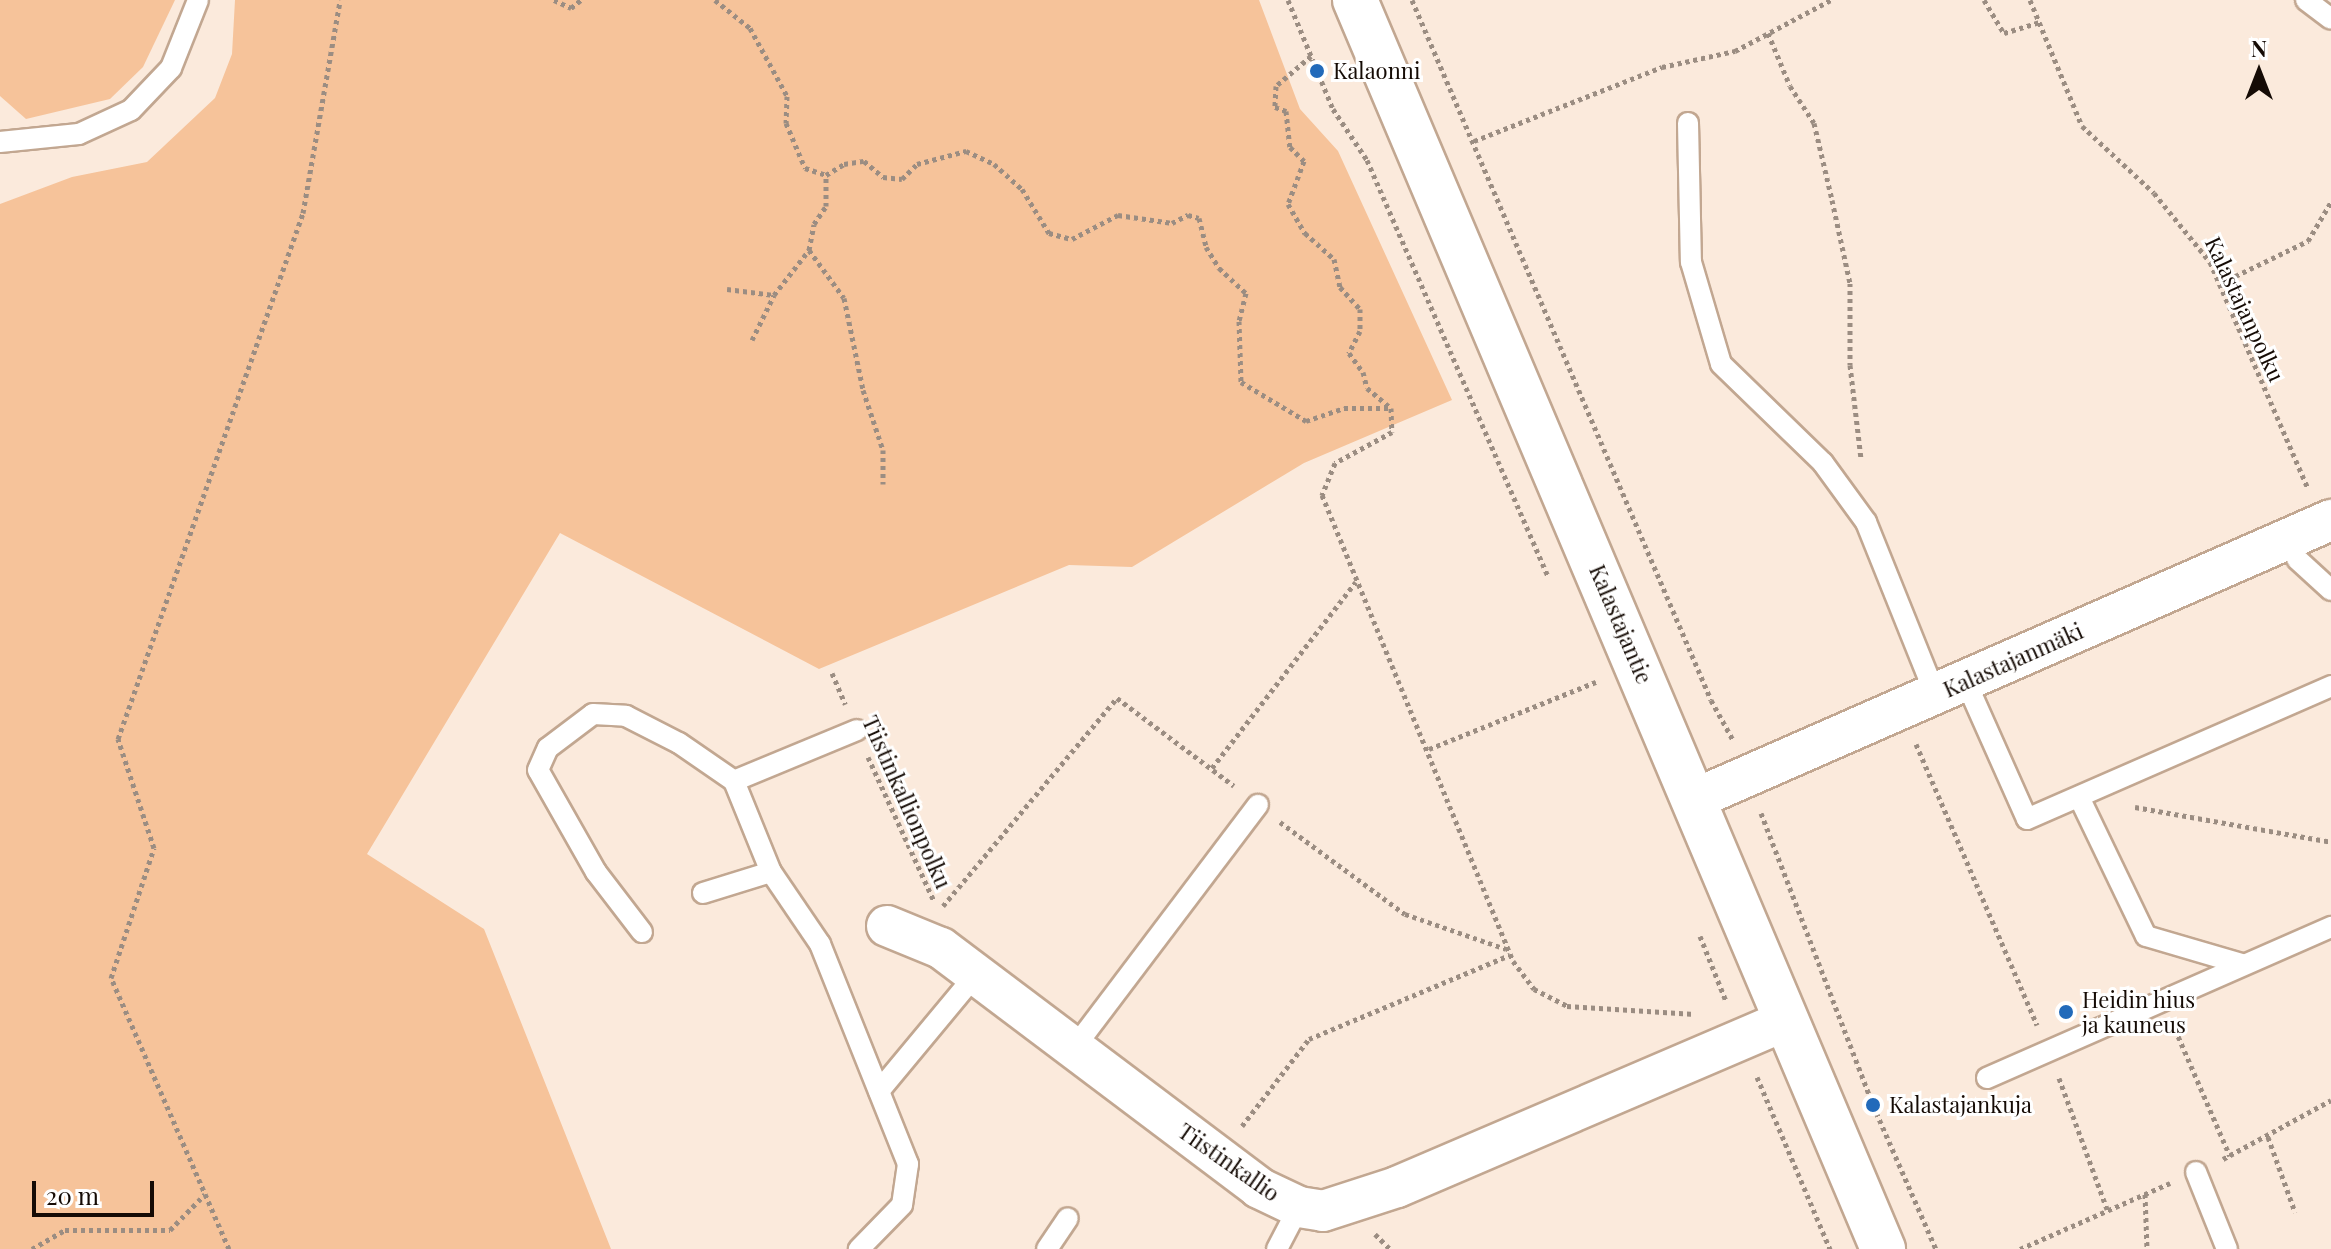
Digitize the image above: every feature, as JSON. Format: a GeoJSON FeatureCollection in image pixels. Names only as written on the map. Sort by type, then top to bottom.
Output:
{"type":"FeatureCollection","features":[{"type":"Feature","properties":{"kind":"main road","name":"Kalastajantie"},"geometry":{"type":"LineString","coordinates":[[1355,0],[1883,1249]]}},
{"type":"Feature","properties":{"kind":"street","name":"Kalastajanmäki"},"geometry":{"type":"LineString","coordinates":[[1695,799],[1936,701],[2327,522]]}},
{"type":"Feature","properties":{"kind":"street","name":"Tiistinkallio"},"geometry":{"type":"LineString","coordinates":[[887,926],[941,948],[1259,1188],[1299,1207],[1323,1211],[1355,1204],[1737,1027],[1786,1020]]}},
{"type":"Feature","properties":{"kind":"lane"},"geometry":{"type":"LineString","coordinates":[[0,142],[79,134],[131,110],[171,68],[198,0]]}},
{"type":"Feature","properties":{"kind":"lane"},"geometry":{"type":"LineString","coordinates":[[2306,0],[2331,19]]}},
{"type":"Feature","properties":{"kind":"lane"},"geometry":{"type":"LineString","coordinates":[[1688,123],[1691,262],[1721,364],[1823,463],[1866,522],[1936,701],[2027,819],[2331,686]]}},
{"type":"Feature","properties":{"kind":"lane"},"geometry":{"type":"LineString","coordinates":[[2297,559],[2331,590]]}},
{"type":"Feature","properties":{"kind":"lane"},"geometry":{"type":"LineString","coordinates":[[642,932],[596,872],[538,770],[548,748],[593,714],[626,716],[679,743],[734,781],[771,872],[820,944],[908,1164],[902,1205],[859,1249]]}},
{"type":"Feature","properties":{"kind":"lane"},"geometry":{"type":"LineString","coordinates":[[734,781],[857,730]]}},
{"type":"Feature","properties":{"kind":"lane"},"geometry":{"type":"LineString","coordinates":[[2079,797],[2146,936],[2242,964]]}},
{"type":"Feature","properties":{"kind":"lane"},"geometry":{"type":"LineString","coordinates":[[1074,1048],[1258,805]]}},
{"type":"Feature","properties":{"kind":"lane"},"geometry":{"type":"LineString","coordinates":[[703,893],[771,872]]}},
{"type":"Feature","properties":{"kind":"lane"},"geometry":{"type":"LineString","coordinates":[[1987,1078],[2164,1003],[2242,964],[2331,927]]}},
{"type":"Feature","properties":{"kind":"lane"},"geometry":{"type":"LineString","coordinates":[[879,1091],[976,974]]}},
{"type":"Feature","properties":{"kind":"lane"},"geometry":{"type":"LineString","coordinates":[[2196,1172],[2227,1249]]}},
{"type":"Feature","properties":{"kind":"lane"},"geometry":{"type":"LineString","coordinates":[[1277,1249],[1299,1207]]}},
{"type":"Feature","properties":{"kind":"lane"},"geometry":{"type":"LineString","coordinates":[[1047,1249],[1068,1218]]}},
{"type":"Feature","properties":{"kind":"path"},"geometry":{"type":"LineString","coordinates":[[229,1249],[111,978],[154,848],[118,739],[303,213],[340,0]]}},
{"type":"Feature","properties":{"kind":"path"},"geometry":{"type":"LineString","coordinates":[[554,0],[571,8],[581,0]]}},
{"type":"Feature","properties":{"kind":"path"},"geometry":{"type":"LineString","coordinates":[[715,0],[750,28],[787,96],[786,123],[805,168],[826,175],[844,164],[864,161],[883,177],[902,179],[917,164],[966,151],[994,164],[1022,189],[1049,233],[1072,239],[1118,215],[1172,223],[1188,215],[1199,218],[1206,247],[1219,268],[1246,293],[1239,321],[1241,382],[1306,421],[1344,408],[1391,408]]}},
{"type":"Feature","properties":{"kind":"path"},"geometry":{"type":"LineString","coordinates":[[1288,0],[1333,109],[1367,160],[1552,584]]}},
{"type":"Feature","properties":{"kind":"path"},"geometry":{"type":"LineString","coordinates":[[1412,0],[1747,778],[1873,1105],[1936,1249]]}},
{"type":"Feature","properties":{"kind":"path"},"geometry":{"type":"LineString","coordinates":[[1474,141],[1662,67],[1735,51],[1831,0]]}},
{"type":"Feature","properties":{"kind":"path"},"geometry":{"type":"LineString","coordinates":[[1984,0],[2004,33],[2039,22]]}},
{"type":"Feature","properties":{"kind":"path","name":"Kalastajanpolku"},"geometry":{"type":"LineString","coordinates":[[2030,0],[2082,126],[2195,238],[2221,283],[2327,522]]}},
{"type":"Feature","properties":{"kind":"path"},"geometry":{"type":"LineString","coordinates":[[1768,33],[1790,86],[1814,123],[1850,283],[1850,365],[1866,522]]}},
{"type":"Feature","properties":{"kind":"path"},"geometry":{"type":"LineString","coordinates":[[1311,56],[1276,86],[1275,107],[1286,111],[1290,147],[1304,161],[1288,204],[1305,233],[1334,259],[1340,287],[1360,309],[1360,331],[1349,353],[1367,388],[1391,408],[1392,432],[1335,463],[1322,495],[1429,749],[1508,952],[1534,989],[1567,1006],[1737,1027]]}},
{"type":"Feature","properties":{"kind":"path"},"geometry":{"type":"LineString","coordinates":[[752,340],[774,295],[809,250],[814,224],[826,206],[826,175]]}},
{"type":"Feature","properties":{"kind":"path"},"geometry":{"type":"LineString","coordinates":[[2221,283],[2308,241],[2331,202]]}},
{"type":"Feature","properties":{"kind":"path"},"geometry":{"type":"LineString","coordinates":[[809,250],[844,298],[883,450],[883,484]]}},
{"type":"Feature","properties":{"kind":"path"},"geometry":{"type":"LineString","coordinates":[[727,289],[774,295]]}},
{"type":"Feature","properties":{"kind":"path"},"geometry":{"type":"LineString","coordinates":[[1357,582],[1212,768],[1405,914],[1508,952]]}},
{"type":"Feature","properties":{"kind":"path"},"geometry":{"type":"LineString","coordinates":[[1590,668],[1602,697]]}},
{"type":"Feature","properties":{"kind":"path","name":"Tiistinkallionpolku"},"geometry":{"type":"LineString","coordinates":[[832,673],[923,885],[940,910],[1117,698],[1212,768]]}},
{"type":"Feature","properties":{"kind":"path"},"geometry":{"type":"LineString","coordinates":[[1429,749],[1596,682]]}},
{"type":"Feature","properties":{"kind":"path"},"geometry":{"type":"LineString","coordinates":[[1936,701],[2048,1051],[2107,1209]]}},
{"type":"Feature","properties":{"kind":"path"},"geometry":{"type":"LineString","coordinates":[[2079,797],[2331,842]]}},
{"type":"Feature","properties":{"kind":"path"},"geometry":{"type":"LineString","coordinates":[[1699,933],[1830,1249]]}},
{"type":"Feature","properties":{"kind":"path"},"geometry":{"type":"LineString","coordinates":[[1232,1139],[1309,1039],[1508,952]]}},
{"type":"Feature","properties":{"kind":"path"},"geometry":{"type":"LineString","coordinates":[[2164,1003],[2230,1156]]}},
{"type":"Feature","properties":{"kind":"path"},"geometry":{"type":"LineString","coordinates":[[2268,1137],[2295,1212]]}},
{"type":"Feature","properties":{"kind":"path"},"geometry":{"type":"LineString","coordinates":[[32,1249],[65,1230],[170,1230],[205,1194]]}},
{"type":"Feature","properties":{"kind":"path"},"geometry":{"type":"LineString","coordinates":[[2145,1194],[2147,1249]]}},
{"type":"Feature","properties":{"kind":"shaded area"},"geometry":{"type":"Polygon","coordinates":[[[0,0],[175,0],[143,67],[110,99],[26,119],[0,96],[0,0]]]}},
{"type":"Feature","properties":{"kind":"shaded area"},"geometry":{"type":"Polygon","coordinates":[[[235,0],[1259,0],[1300,109],[1338,151],[1452,400],[1304,463],[1132,567],[1069,565],[819,669],[560,533],[367,854],[484,929],[611,1249],[0,1249],[0,204],[72,177],[147,162],[215,98],[232,54],[235,0]]]}},
{"type":"Feature","properties":{"kind":"place","name":"Kalaonni"},"geometry":{"type":"Point","coordinates":[1317,71]}},
{"type":"Feature","properties":{"kind":"place","name":"Heidin hius ja kauneus"},"geometry":{"type":"Point","coordinates":[2066,1012]}},
{"type":"Feature","properties":{"kind":"place","name":"Kalastajankuja"},"geometry":{"type":"Point","coordinates":[1873,1105]}}]}
